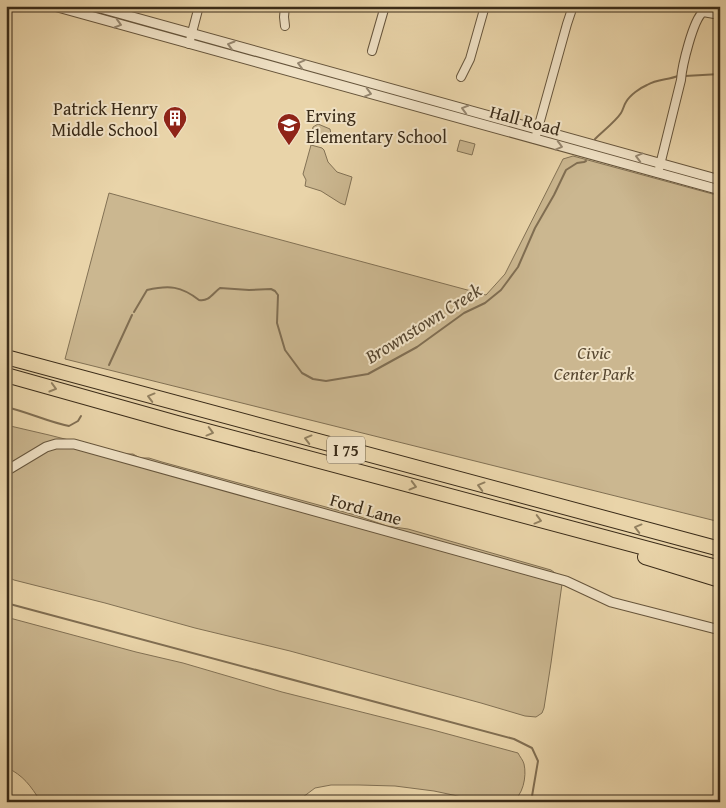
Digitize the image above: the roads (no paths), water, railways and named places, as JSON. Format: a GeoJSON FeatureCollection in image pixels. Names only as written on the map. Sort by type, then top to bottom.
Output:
{"type":"FeatureCollection","features":[{"type":"Feature","properties":{"kind":"highway","name":"I 75"},"geometry":{"type":"LineString","coordinates":[[6,357],[148,397],[720,549]]}},
{"type":"Feature","properties":{"kind":"highway","name":"I 75"},"geometry":{"type":"LineString","coordinates":[[6,375],[177,423],[720,568]]}},
{"type":"Feature","properties":{"kind":"highway"},"geometry":{"type":"LineString","coordinates":[[563,527],[574,535],[594,542],[720,580]]}},
{"type":"Feature","properties":{"kind":"street","name":"Hall Road"},"geometry":{"type":"LineString","coordinates":[[54,6],[720,190]]}},
{"type":"Feature","properties":{"kind":"street","name":"Hall Road"},"geometry":{"type":"LineString","coordinates":[[93,6],[720,180]]}},
{"type":"Feature","properties":{"kind":"street"},"geometry":{"type":"LineString","coordinates":[[190,44],[200,6]]}},
{"type":"Feature","properties":{"kind":"street"},"geometry":{"type":"LineString","coordinates":[[285,26],[286,6]]}},
{"type":"Feature","properties":{"kind":"street"},"geometry":{"type":"LineString","coordinates":[[372,51],[385,6]]}},
{"type":"Feature","properties":{"kind":"street"},"geometry":{"type":"LineString","coordinates":[[461,77],[470,59],[486,6]]}},
{"type":"Feature","properties":{"kind":"street"},"geometry":{"type":"LineString","coordinates":[[535,140],[573,6]]}},
{"type":"Feature","properties":{"kind":"street"},"geometry":{"type":"LineString","coordinates":[[658,173],[688,46],[699,16],[703,12],[720,16]]}},
{"type":"Feature","properties":{"kind":"street"},"geometry":{"type":"LineString","coordinates":[[139,30],[142,20]]}},
{"type":"Feature","properties":{"kind":"street"},"geometry":{"type":"LineString","coordinates":[[322,80],[324,70]]}},
{"type":"Feature","properties":{"kind":"street","name":"Ford Lane"},"geometry":{"type":"LineString","coordinates":[[6,471],[46,447],[56,444],[74,444],[566,581],[612,602],[720,630]]}},
{"type":"Feature","properties":{"kind":"waterway","name":"Brownstown Creek"},"geometry":{"type":"LineString","coordinates":[[685,76],[720,74]]}},
{"type":"Feature","properties":{"kind":"waterway","name":"Brownstown Creek"},"geometry":{"type":"LineString","coordinates":[[595,139],[619,116],[625,103],[635,92],[651,83],[678,76]]}},
{"type":"Feature","properties":{"kind":"waterway","name":"Brownstown Creek"},"geometry":{"type":"LineString","coordinates":[[134,312],[147,290],[155,288],[168,287],[180,289],[199,300],[206,300],[220,288],[271,289],[278,295],[277,323],[285,350],[302,373],[313,379],[326,381],[368,374],[417,347],[464,313],[485,303],[501,290],[518,267],[535,228],[566,170],[577,163],[586,161]]}},
{"type":"Feature","properties":{"kind":"waterway","name":"Brownstown Creek"},"geometry":{"type":"LineString","coordinates":[[109,365],[132,315]]}},
{"type":"Feature","properties":{"kind":"waterway","name":"Brownstown Creek"},"geometry":{"type":"LineString","coordinates":[[6,407],[69,426],[78,421],[81,416]]}},
{"type":"Feature","properties":{"kind":"waterway"},"geometry":{"type":"LineString","coordinates":[[6,603],[514,739],[532,748],[538,761],[531,802]]}},
{"type":"Feature","properties":{"kind":"waterway"},"geometry":{"type":"LineString","coordinates":[[312,802],[337,798],[385,797],[449,802]]}},
{"type":"Feature","properties":{"kind":"place","name":"Patrick Henry Middle School"},"geometry":{"type":"Point","coordinates":[175,139]}},
{"type":"Feature","properties":{"kind":"place","name":"Erving Elementary School"},"geometry":{"type":"Point","coordinates":[289,146]}},
{"type":"Feature","properties":{"kind":"park label","name":"Civic Center Park"},"geometry":{"type":"Point","coordinates":[594,362]}}]}
